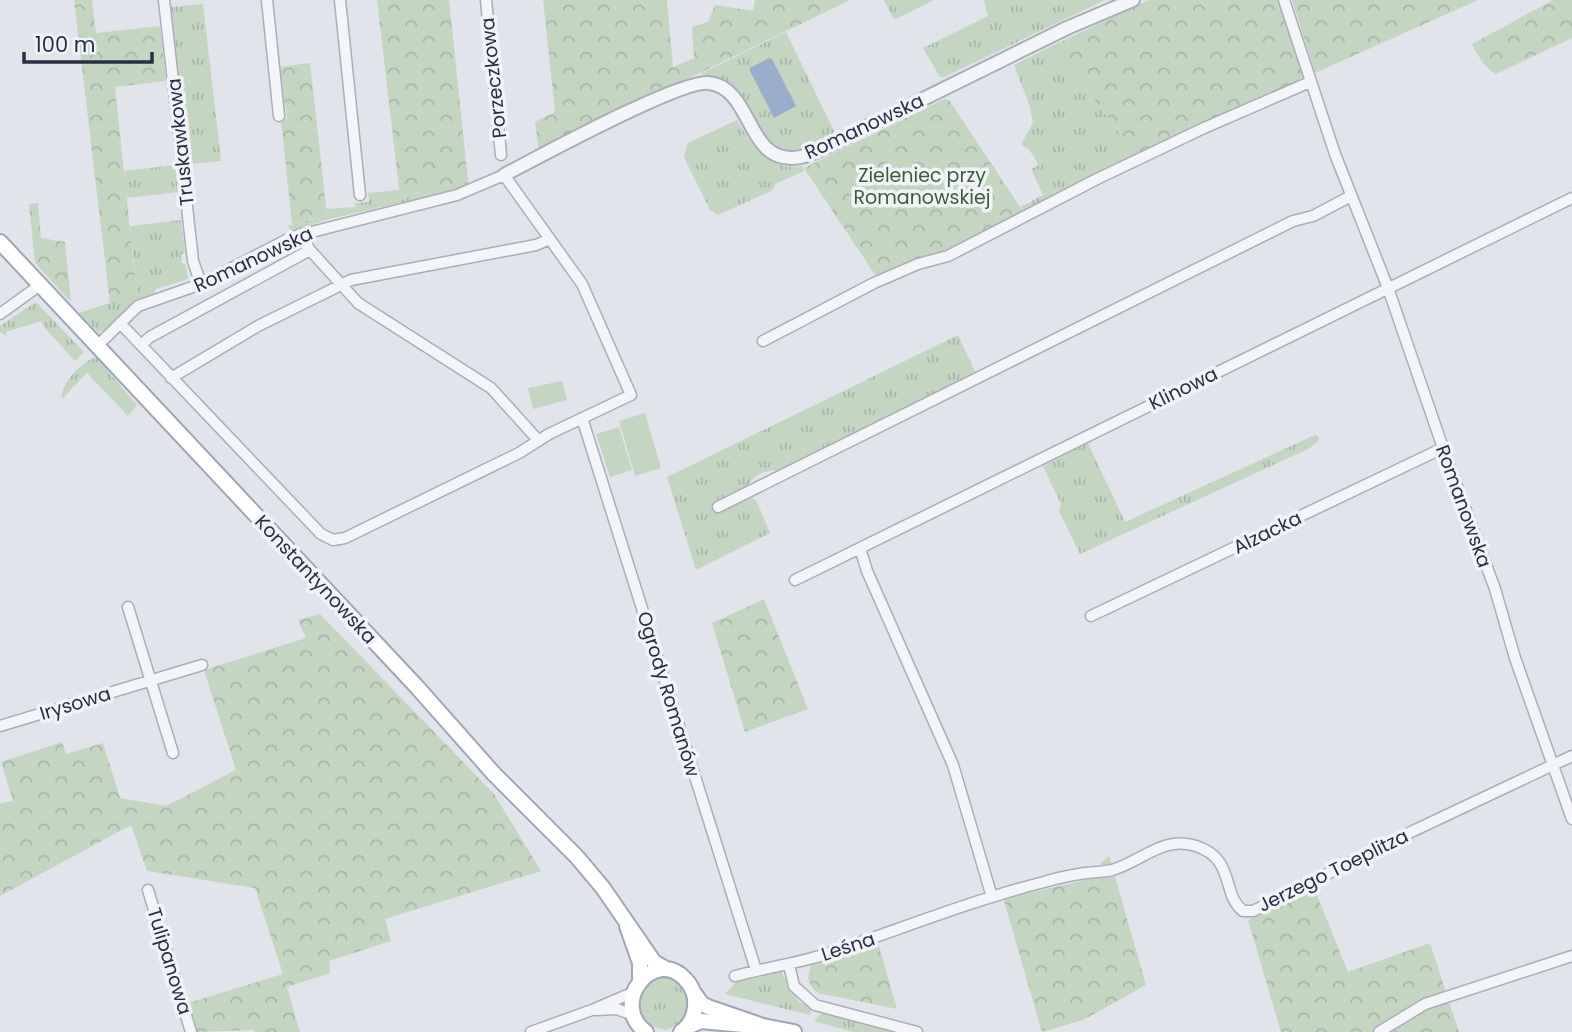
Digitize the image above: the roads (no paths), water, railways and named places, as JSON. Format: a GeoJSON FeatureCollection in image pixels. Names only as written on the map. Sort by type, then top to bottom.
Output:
{"type":"FeatureCollection","features":[{"type":"Feature","properties":{"kind":"main road","name":"Konstantynowska"},"geometry":{"type":"LineString","coordinates":[[0,243],[417,687],[494,774],[577,857],[603,888],[625,922],[641,939],[654,962],[681,975],[688,981],[697,999],[708,1007],[763,1026]]}},
{"type":"Feature","properties":{"kind":"main road","name":"Konstantynowska"},"geometry":{"type":"LineString","coordinates":[[625,922],[640,963],[631,1007],[633,1015]]}},
{"type":"Feature","properties":{"kind":"main road"},"geometry":{"type":"LineString","coordinates":[[637,986],[648,974],[666,969]]}},
{"type":"Feature","properties":{"kind":"main road"},"geometry":{"type":"LineString","coordinates":[[684,1030],[694,1013],[694,992]]}},
{"type":"Feature","properties":{"kind":"main road"},"geometry":{"type":"LineString","coordinates":[[633,1015],[638,1025],[646,1032]]}},
{"type":"Feature","properties":{"kind":"main road"},"geometry":{"type":"LineString","coordinates":[[684,1030],[701,1021],[763,1026],[793,1032]]}},
{"type":"Feature","properties":{"kind":"street","name":"Truskawkowa"},"geometry":{"type":"LineString","coordinates":[[164,0],[193,261],[201,284]]}},
{"type":"Feature","properties":{"kind":"street"},"geometry":{"type":"LineString","coordinates":[[267,0],[279,116]]}},
{"type":"Feature","properties":{"kind":"street"},"geometry":{"type":"LineString","coordinates":[[340,0],[360,195]]}},
{"type":"Feature","properties":{"kind":"street","name":"Porzeczkowa"},"geometry":{"type":"LineString","coordinates":[[486,0],[501,155]]}},
{"type":"Feature","properties":{"kind":"street","name":"Romanowska"},"geometry":{"type":"LineString","coordinates":[[97,346],[144,303],[201,284],[300,234],[464,192],[667,94],[701,82],[717,85],[731,93],[761,143],[769,151],[784,157],[800,157],[832,144],[1067,28],[1133,0]]}},
{"type":"Feature","properties":{"kind":"street","name":"Romanowska"},"geometry":{"type":"LineString","coordinates":[[1284,0],[1310,82],[1388,288],[1495,589],[1515,658],[1572,819]]}},
{"type":"Feature","properties":{"kind":"street"},"geometry":{"type":"LineString","coordinates":[[763,341],[874,283],[918,264],[948,256],[1097,179],[1310,82]]}},
{"type":"Feature","properties":{"kind":"street"},"geometry":{"type":"LineString","coordinates":[[120,323],[321,534],[336,540],[345,538],[631,395],[582,284],[504,175]]}},
{"type":"Feature","properties":{"kind":"street"},"geometry":{"type":"LineString","coordinates":[[718,507],[1293,221],[1313,216],[1351,196]]}},
{"type":"Feature","properties":{"kind":"street","name":"Klinowa"},"geometry":{"type":"LineString","coordinates":[[795,580],[1572,198]]}},
{"type":"Feature","properties":{"kind":"street"},"geometry":{"type":"LineString","coordinates":[[300,234],[310,250],[358,303],[492,389],[538,440]]}},
{"type":"Feature","properties":{"kind":"street"},"geometry":{"type":"LineString","coordinates":[[171,377],[258,326],[351,280],[536,245],[550,239]]}},
{"type":"Feature","properties":{"kind":"street"},"geometry":{"type":"LineString","coordinates":[[141,345],[150,337],[235,289],[310,250]]}},
{"type":"Feature","properties":{"kind":"street"},"geometry":{"type":"LineString","coordinates":[[0,314],[40,285]]}},
{"type":"Feature","properties":{"kind":"street","name":"Ogrody Romanów"},"geometry":{"type":"LineString","coordinates":[[582,418],[756,970]]}},
{"type":"Feature","properties":{"kind":"street","name":"Alzacka"},"geometry":{"type":"LineString","coordinates":[[1091,616],[1443,448]]}},
{"type":"Feature","properties":{"kind":"street"},"geometry":{"type":"LineString","coordinates":[[860,548],[867,571],[954,765],[992,898]]}},
{"type":"Feature","properties":{"kind":"street"},"geometry":{"type":"LineString","coordinates":[[128,607],[173,753]]}},
{"type":"Feature","properties":{"kind":"street","name":"Irysowa"},"geometry":{"type":"LineString","coordinates":[[0,726],[202,664]]}},
{"type":"Feature","properties":{"kind":"street","name":"Jerzego Toeplitza"},"geometry":{"type":"LineString","coordinates":[[958,908],[1044,882],[1111,870],[1152,850],[1184,844],[1203,849],[1216,858],[1227,875],[1235,904],[1243,911],[1252,911],[1572,756]]}},
{"type":"Feature","properties":{"kind":"street","name":"Tulipanowa"},"geometry":{"type":"LineString","coordinates":[[148,890],[191,1032]]}},
{"type":"Feature","properties":{"kind":"street","name":"Leśna"},"geometry":{"type":"LineString","coordinates":[[735,976],[789,965],[958,908]]}},
{"type":"Feature","properties":{"kind":"street"},"geometry":{"type":"LineString","coordinates":[[1379,1032],[1425,1004],[1572,956]]}},
{"type":"Feature","properties":{"kind":"street"},"geometry":{"type":"LineString","coordinates":[[789,965],[794,986],[815,1005],[917,1032]]}},
{"type":"Feature","properties":{"kind":"street"},"geometry":{"type":"LineString","coordinates":[[531,1032],[592,1010],[637,986]]}},
{"type":"Feature","properties":{"kind":"street"},"geometry":{"type":"LineString","coordinates":[[592,1010],[617,1009],[633,1015]]}},
{"type":"Feature","properties":{"kind":"water"},"geometry":{"type":"Polygon","coordinates":[[[772,59],[796,106],[774,118],[750,71],[750,68],[772,59]]]}},
{"type":"Feature","properties":{"kind":"park label","name":"Zieleniec przy Romanowskiej"},"geometry":{"type":"Point","coordinates":[922,186]}}]}
